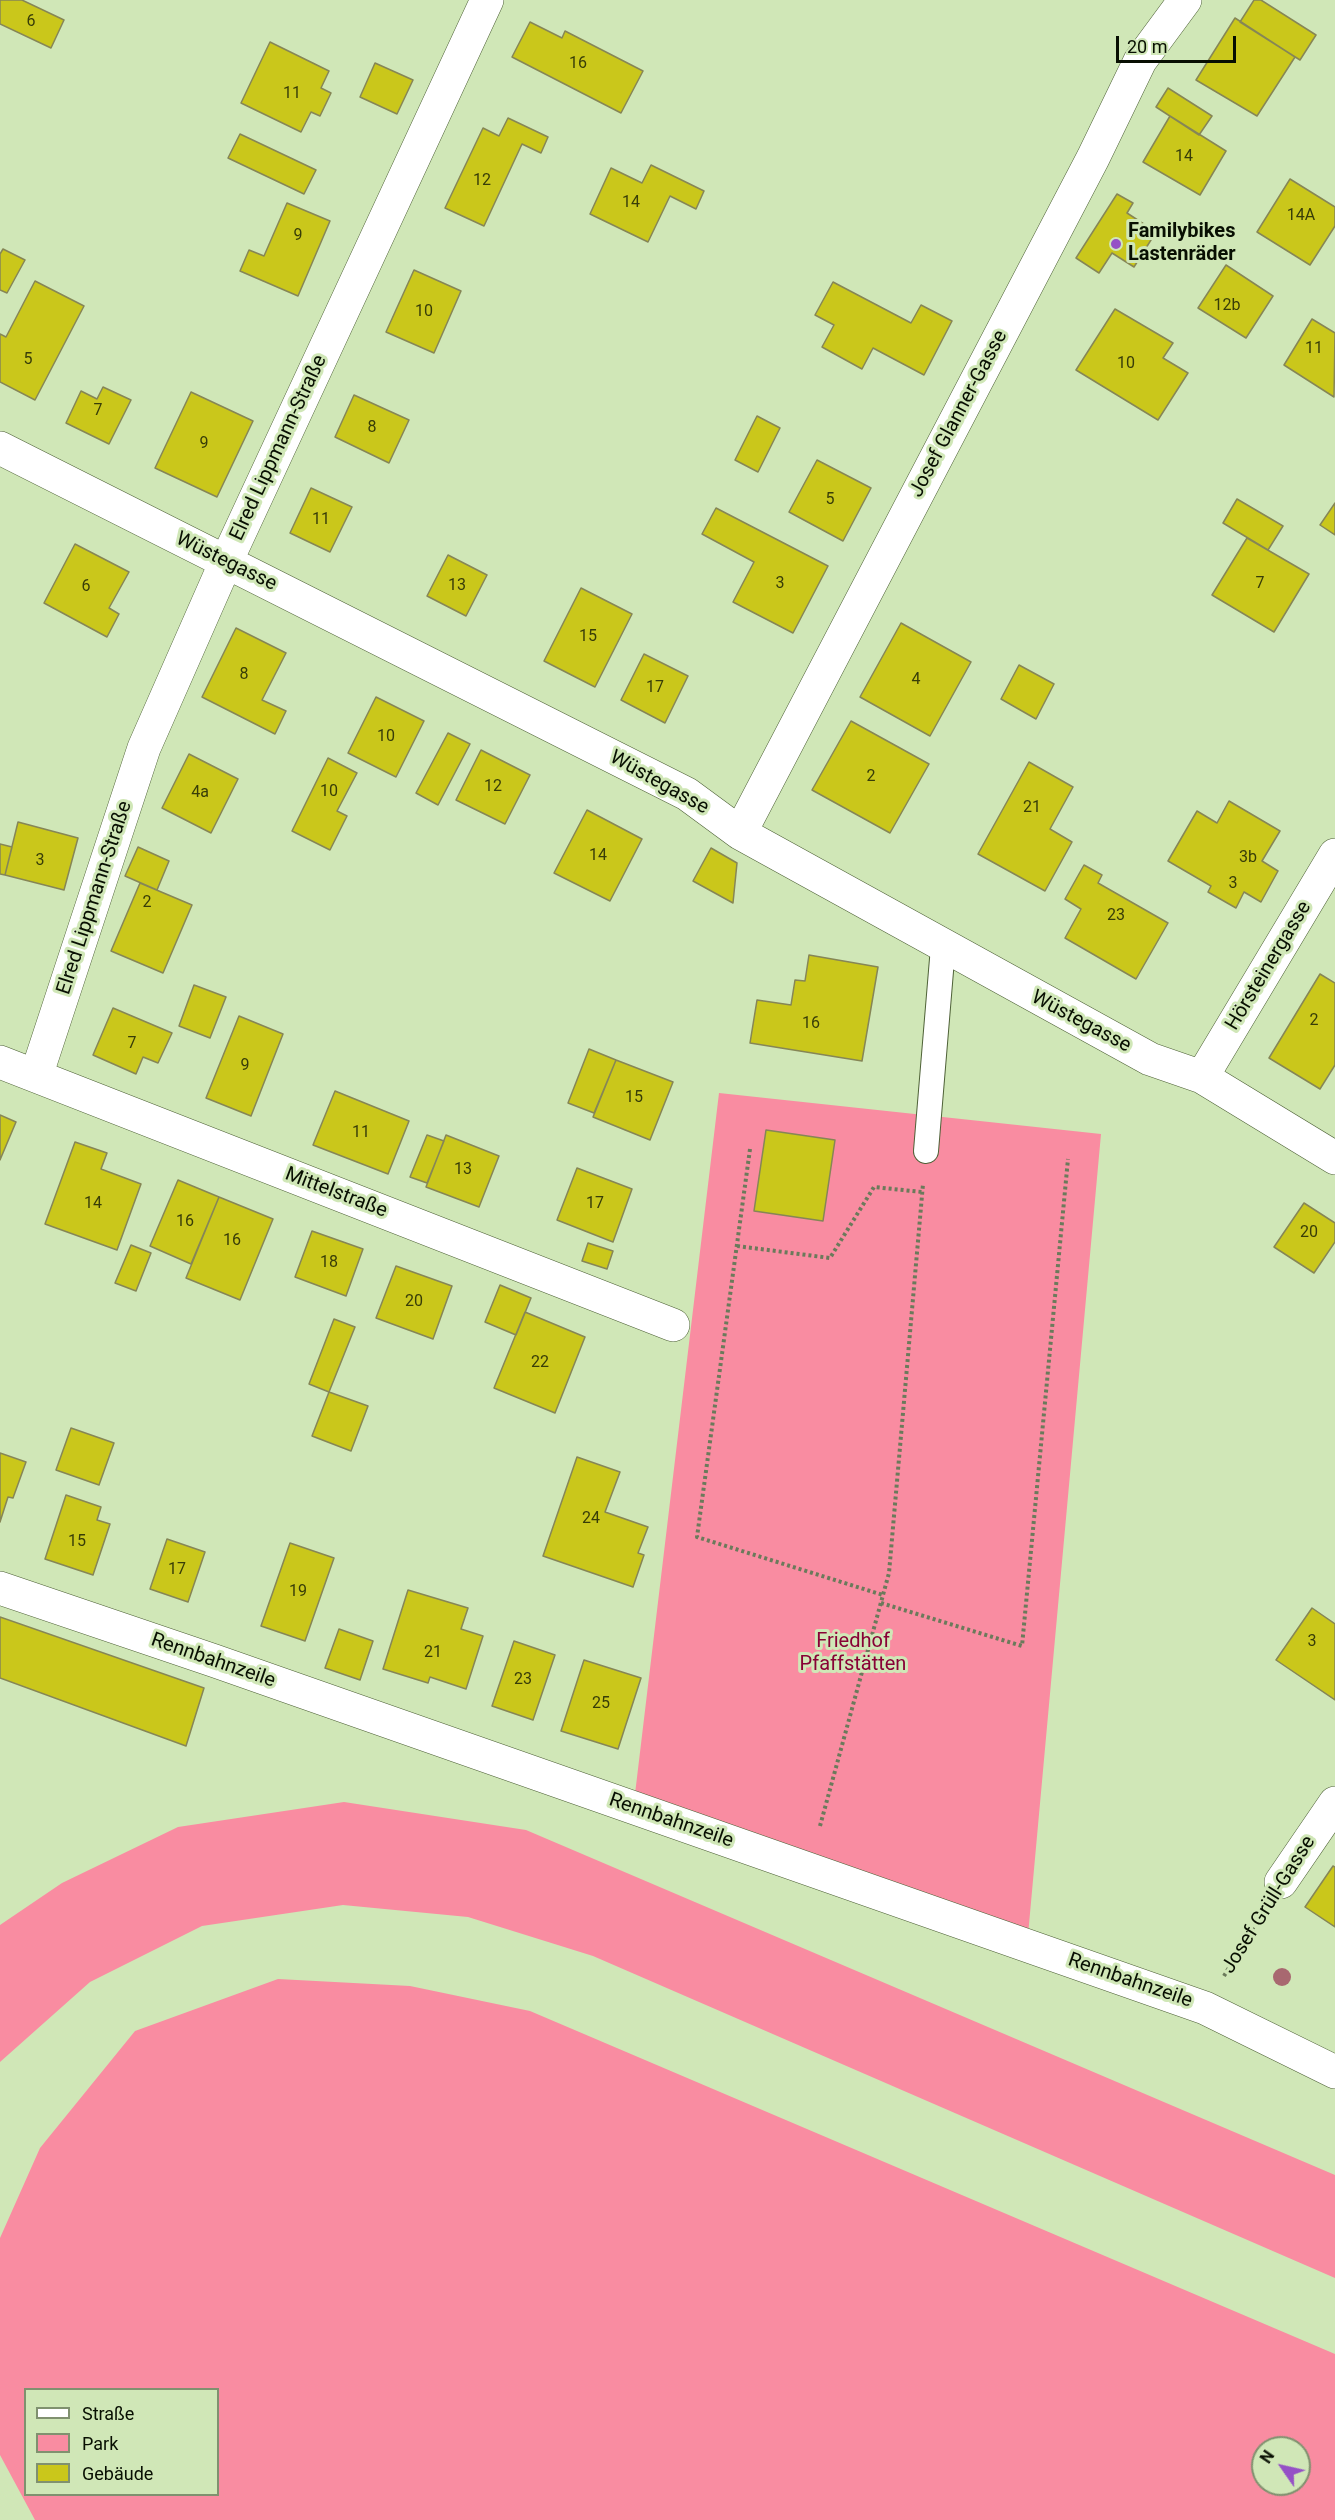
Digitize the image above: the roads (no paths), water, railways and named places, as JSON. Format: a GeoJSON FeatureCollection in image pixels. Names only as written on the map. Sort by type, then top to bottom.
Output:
{"type":"FeatureCollection","features":[{"type":"Feature","properties":{"kind":"street","name":"Elred Lippmann-Straße"},"geometry":{"type":"LineString","coordinates":[[36,1076],[144,748],[225,564],[487,0]]}},
{"type":"Feature","properties":{"kind":"street","name":"Josef Glanner-Gasse"},"geometry":{"type":"LineString","coordinates":[[740,833],[1093,158],[1140,61],[1185,0]]}},
{"type":"Feature","properties":{"kind":"street","name":"Wüstegasse"},"geometry":{"type":"LineString","coordinates":[[0,448],[225,564],[298,597],[687,794],[740,833],[943,947],[1150,1059],[1202,1077],[1335,1158]]}},
{"type":"Feature","properties":{"kind":"street","name":"Hörsteinergasse"},"geometry":{"type":"LineString","coordinates":[[1202,1077],[1335,855]]}},
{"type":"Feature","properties":{"kind":"street","name":"Mittelstraße"},"geometry":{"type":"LineString","coordinates":[[0,1062],[673,1325]]}},
{"type":"Feature","properties":{"kind":"street","name":"Rennbahnzeile"},"geometry":{"type":"LineString","coordinates":[[0,1588],[1205,2007],[1335,2072]]}},
{"type":"Feature","properties":{"kind":"street","name":"Josef Grüll-Gasse"},"geometry":{"type":"LineString","coordinates":[[1281,1882],[1335,1803]]}},
{"type":"Feature","properties":{"kind":"lane"},"geometry":{"type":"LineString","coordinates":[[926,1151],[943,947]]}},
{"type":"Feature","properties":{"kind":"place","name":"Familybikes Lastenräder"},"geometry":{"type":"Point","coordinates":[1116,244]}},
{"type":"Feature","properties":{"kind":"park label","name":"Friedhof Pfaffstätten"},"geometry":{"type":"Point","coordinates":[853,1654]}}]}
